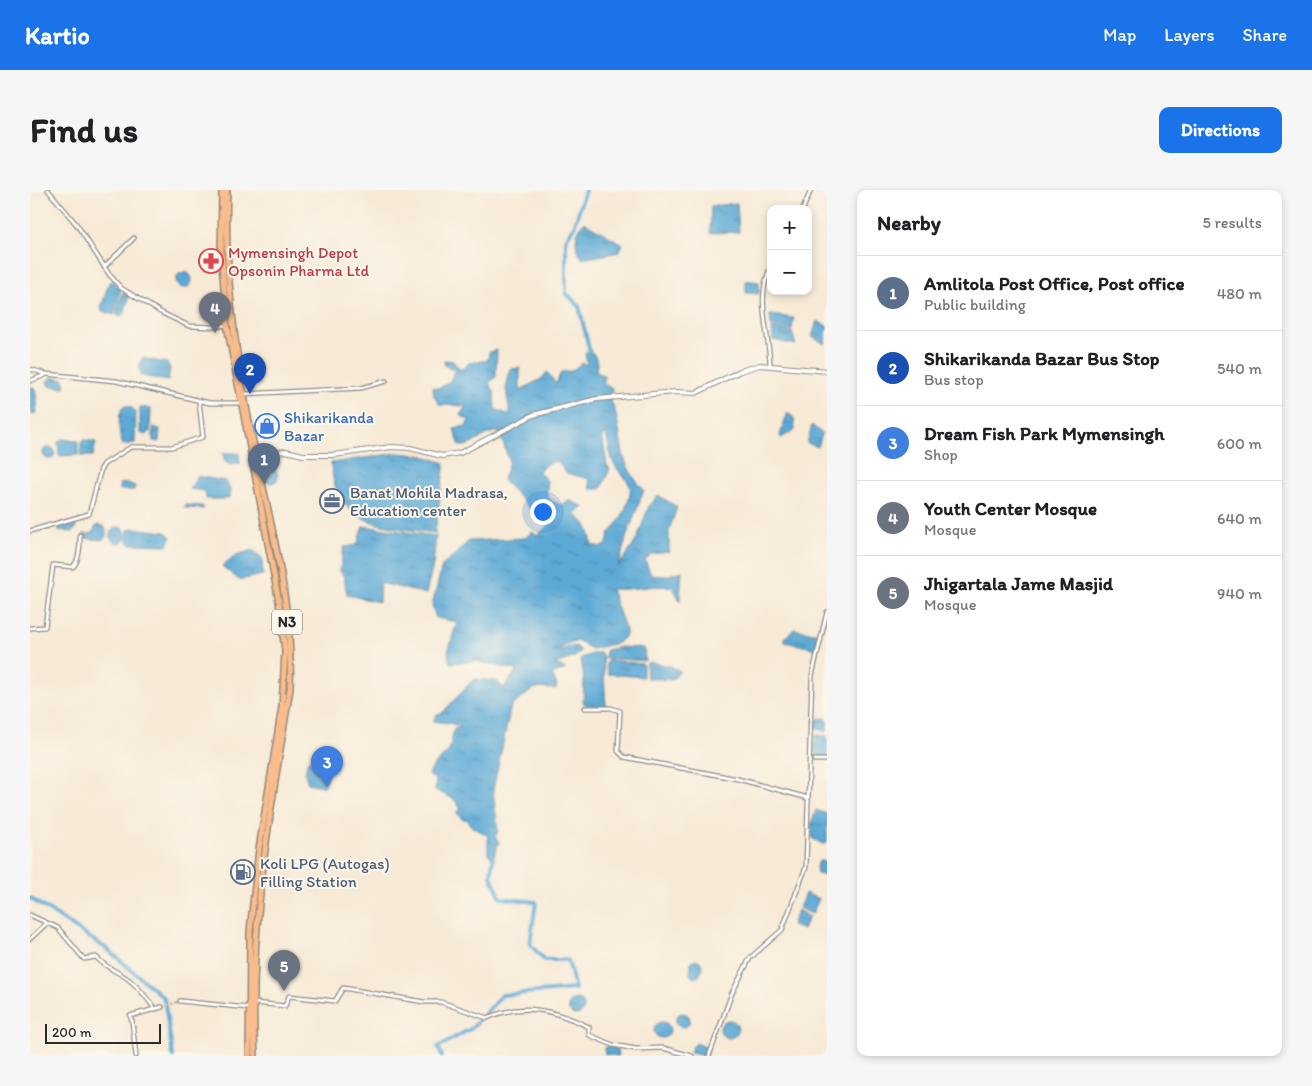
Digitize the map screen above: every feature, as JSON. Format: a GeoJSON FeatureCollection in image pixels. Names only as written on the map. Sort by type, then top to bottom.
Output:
{"type":"FeatureCollection","features":[{"type":"Feature","properties":{"kind":"highway","name":"N3"},"geometry":{"type":"LineString","coordinates":[[222,190],[221,252],[228,325],[242,404],[284,603],[291,658],[290,689],[258,900],[254,1003],[255,1056]]}},
{"type":"Feature","properties":{"kind":"highway","name":"N3"},"geometry":{"type":"LineString","coordinates":[[227,190],[230,304],[279,602],[285,651],[282,707],[259,849],[250,931],[249,1056]]}},
{"type":"Feature","properties":{"kind":"street"},"geometry":{"type":"LineString","coordinates":[[48,190],[77,225],[104,267],[121,288],[162,313],[189,326],[213,328],[228,325]]}},
{"type":"Feature","properties":{"kind":"street"},"geometry":{"type":"LineString","coordinates":[[805,205],[811,190]]}},
{"type":"Feature","properties":{"kind":"street"},"geometry":{"type":"LineString","coordinates":[[104,267],[134,238]]}},
{"type":"Feature","properties":{"kind":"street"},"geometry":{"type":"LineString","coordinates":[[767,274],[764,279],[762,300],[769,343],[770,364]]}},
{"type":"Feature","properties":{"kind":"street"},"geometry":{"type":"LineString","coordinates":[[254,456],[286,451],[303,455],[334,454],[391,447],[410,448],[442,456],[460,453],[533,415],[597,399],[612,396],[675,392],[696,394],[740,371],[770,364],[827,371]]}},
{"type":"Feature","properties":{"kind":"street"},"geometry":{"type":"LineString","coordinates":[[30,369],[46,374],[116,381],[199,402],[242,404]]}},
{"type":"Feature","properties":{"kind":"street"},"geometry":{"type":"LineString","coordinates":[[30,381],[46,374]]}},
{"type":"Feature","properties":{"kind":"street"},"geometry":{"type":"LineString","coordinates":[[245,394],[361,388],[386,381]]}},
{"type":"Feature","properties":{"kind":"street"},"geometry":{"type":"LineString","coordinates":[[30,531],[89,514],[101,469],[104,464],[120,452],[131,447],[172,447],[203,437],[199,402]]}},
{"type":"Feature","properties":{"kind":"street"},"geometry":{"type":"LineString","coordinates":[[30,628],[45,627],[53,565],[73,567],[76,564],[80,535]]}},
{"type":"Feature","properties":{"kind":"street"},"geometry":{"type":"LineString","coordinates":[[709,1056],[732,993],[750,958],[782,930],[800,889],[806,867],[812,676],[827,612]]}},
{"type":"Feature","properties":{"kind":"street"},"geometry":{"type":"LineString","coordinates":[[585,708],[611,708],[620,711],[618,752],[624,757],[738,779],[808,798]]}},
{"type":"Feature","properties":{"kind":"street"},"geometry":{"type":"LineString","coordinates":[[814,760],[827,760]]}},
{"type":"Feature","properties":{"kind":"street"},"geometry":{"type":"LineString","coordinates":[[30,915],[58,928],[84,959],[96,957],[113,972],[121,975],[144,993],[155,1009]]}},
{"type":"Feature","properties":{"kind":"street"},"geometry":{"type":"LineString","coordinates":[[30,940],[47,923]]}},
{"type":"Feature","properties":{"kind":"street"},"geometry":{"type":"LineString","coordinates":[[254,1003],[285,1006],[289,996],[336,1001],[343,988],[424,1002],[441,1002],[487,1018],[504,1011],[522,1009],[563,1014],[589,1027],[590,1035],[613,1045],[636,1050],[663,1048],[692,1056]]}},
{"type":"Feature","properties":{"kind":"street"},"geometry":{"type":"LineString","coordinates":[[180,1001],[248,1008]]}},
{"type":"Feature","properties":{"kind":"street"},"geometry":{"type":"LineString","coordinates":[[136,1056],[130,1016],[162,1008]]}},
{"type":"Feature","properties":{"kind":"water"},"geometry":{"type":"Polygon","coordinates":[[[737,203],[739,232],[710,233],[711,206],[737,203]]]}},
{"type":"Feature","properties":{"kind":"water"},"geometry":{"type":"Polygon","coordinates":[[[584,222],[623,244],[619,252],[583,259],[576,245],[576,240],[578,231],[584,222]]]}},
{"type":"Feature","properties":{"kind":"water"},"geometry":{"type":"Polygon","coordinates":[[[184,272],[190,274],[192,280],[190,286],[184,288],[178,286],[176,280],[178,274],[184,272]]]}},
{"type":"Feature","properties":{"kind":"water"},"geometry":{"type":"Polygon","coordinates":[[[746,280],[759,282],[759,294],[746,293],[746,280]]]}},
{"type":"Feature","properties":{"kind":"water"},"geometry":{"type":"Polygon","coordinates":[[[109,282],[113,282],[121,288],[114,315],[102,311],[101,308],[109,282]]]}},
{"type":"Feature","properties":{"kind":"water"},"geometry":{"type":"Polygon","coordinates":[[[122,293],[129,296],[125,313],[120,317],[116,314],[122,293]]]}},
{"type":"Feature","properties":{"kind":"water"},"geometry":{"type":"Polygon","coordinates":[[[770,315],[794,318],[792,330],[771,326],[770,315]]]}},
{"type":"Feature","properties":{"kind":"water"},"geometry":{"type":"Polygon","coordinates":[[[817,321],[827,326],[825,344],[812,337],[817,321]]]}},
{"type":"Feature","properties":{"kind":"water"},"geometry":{"type":"Polygon","coordinates":[[[772,328],[792,332],[796,345],[773,340],[772,328]]]}},
{"type":"Feature","properties":{"kind":"water"},"geometry":{"type":"Polygon","coordinates":[[[497,350],[496,377],[489,383],[494,391],[495,409],[510,415],[506,389],[510,369],[520,368],[520,390],[541,379],[547,372],[556,384],[561,372],[571,371],[582,363],[587,365],[585,352],[593,353],[598,362],[596,368],[598,373],[604,375],[604,384],[613,389],[609,399],[615,411],[625,460],[633,476],[644,490],[626,538],[619,566],[636,541],[649,506],[658,495],[677,507],[669,531],[669,552],[652,554],[645,560],[651,575],[665,576],[682,571],[680,601],[673,587],[657,586],[611,589],[627,634],[618,643],[592,649],[577,641],[552,651],[576,646],[581,651],[575,657],[555,664],[566,669],[552,675],[557,685],[556,689],[535,688],[511,706],[493,790],[498,831],[495,837],[499,842],[493,859],[488,854],[488,836],[470,825],[467,819],[462,819],[456,812],[461,809],[454,799],[435,790],[436,780],[428,775],[434,765],[449,751],[454,729],[461,727],[451,723],[433,721],[437,714],[442,713],[474,679],[497,681],[504,688],[517,670],[476,661],[450,663],[448,652],[457,622],[436,618],[432,606],[442,566],[469,541],[525,538],[532,532],[538,535],[550,524],[546,518],[537,516],[503,480],[509,461],[500,433],[490,433],[471,444],[460,446],[454,429],[466,426],[469,420],[460,415],[466,406],[440,405],[434,396],[433,387],[440,388],[451,380],[454,369],[445,366],[444,360],[453,361],[461,370],[469,363],[488,360],[489,352],[497,350]],[[606,434],[602,435],[607,465],[610,469],[601,489],[590,489],[589,479],[566,473],[558,461],[546,464],[539,472],[548,482],[547,494],[550,499],[561,505],[569,500],[584,507],[575,515],[587,527],[592,545],[601,547],[607,544],[609,533],[620,519],[627,505],[630,491],[629,483],[614,464],[606,434]]]}},
{"type":"Feature","properties":{"kind":"water"},"geometry":{"type":"Polygon","coordinates":[[[142,358],[167,363],[170,368],[168,381],[142,376],[139,369],[142,358]]]}},
{"type":"Feature","properties":{"kind":"water"},"geometry":{"type":"Polygon","coordinates":[[[53,377],[64,379],[65,385],[63,388],[48,385],[47,381],[53,377]]]}},
{"type":"Feature","properties":{"kind":"water"},"geometry":{"type":"Polygon","coordinates":[[[30,387],[34,387],[37,401],[35,414],[31,415],[30,387]]]}},
{"type":"Feature","properties":{"kind":"water"},"geometry":{"type":"Polygon","coordinates":[[[126,406],[131,407],[136,412],[135,443],[123,445],[119,431],[119,421],[122,408],[126,406]]]}},
{"type":"Feature","properties":{"kind":"water"},"geometry":{"type":"Polygon","coordinates":[[[140,407],[151,409],[150,432],[146,435],[140,433],[140,407]]]}},
{"type":"Feature","properties":{"kind":"water"},"geometry":{"type":"Polygon","coordinates":[[[788,412],[794,418],[795,430],[781,438],[780,435],[788,412]]]}},
{"type":"Feature","properties":{"kind":"water"},"geometry":{"type":"Polygon","coordinates":[[[812,425],[822,434],[818,447],[807,443],[812,425]]]}},
{"type":"Feature","properties":{"kind":"water"},"geometry":{"type":"Polygon","coordinates":[[[153,427],[160,429],[159,442],[153,441],[153,427]]]}},
{"type":"Feature","properties":{"kind":"water"},"geometry":{"type":"Polygon","coordinates":[[[62,439],[78,441],[78,455],[59,456],[58,442],[62,439]]]}},
{"type":"Feature","properties":{"kind":"water"},"geometry":{"type":"Polygon","coordinates":[[[85,440],[96,442],[93,456],[81,456],[81,442],[85,440]]]}},
{"type":"Feature","properties":{"kind":"water"},"geometry":{"type":"Polygon","coordinates":[[[49,447],[55,453],[49,459],[43,453],[49,447]]]}},
{"type":"Feature","properties":{"kind":"water"},"geometry":{"type":"Polygon","coordinates":[[[223,453],[239,453],[240,464],[230,465],[224,461],[223,453]]]}},
{"type":"Feature","properties":{"kind":"water"},"geometry":{"type":"Polygon","coordinates":[[[397,453],[421,455],[445,463],[435,533],[381,525],[365,519],[352,511],[342,500],[335,484],[331,463],[397,453]]]}},
{"type":"Feature","properties":{"kind":"water"},"geometry":{"type":"Polygon","coordinates":[[[268,469],[274,469],[278,476],[274,483],[268,483],[264,479],[264,473],[268,469]]]}},
{"type":"Feature","properties":{"kind":"water"},"geometry":{"type":"Polygon","coordinates":[[[197,476],[225,481],[230,489],[230,497],[206,499],[205,491],[190,489],[197,476]]]}},
{"type":"Feature","properties":{"kind":"water"},"geometry":{"type":"Polygon","coordinates":[[[128,483],[135,486],[134,490],[120,490],[119,484],[128,483]]]}},
{"type":"Feature","properties":{"kind":"water"},"geometry":{"type":"Polygon","coordinates":[[[186,505],[203,506],[204,509],[184,508],[186,505]]]}},
{"type":"Feature","properties":{"kind":"water"},"geometry":{"type":"Polygon","coordinates":[[[60,524],[76,524],[76,529],[72,532],[58,530],[60,524]]]}},
{"type":"Feature","properties":{"kind":"water"},"geometry":{"type":"Polygon","coordinates":[[[98,525],[104,526],[106,537],[102,540],[82,538],[84,534],[93,533],[98,525]]]}},
{"type":"Feature","properties":{"kind":"water"},"geometry":{"type":"Polygon","coordinates":[[[363,526],[436,536],[433,565],[426,594],[380,583],[379,602],[347,595],[344,577],[340,571],[344,547],[357,545],[363,526]]]}},
{"type":"Feature","properties":{"kind":"water"},"geometry":{"type":"Polygon","coordinates":[[[115,527],[121,527],[126,532],[124,541],[115,543],[110,538],[110,532],[115,527]]]}},
{"type":"Feature","properties":{"kind":"water"},"geometry":{"type":"Polygon","coordinates":[[[132,528],[166,532],[171,537],[168,545],[130,544],[127,541],[128,530],[132,528]]]}},
{"type":"Feature","properties":{"kind":"water"},"geometry":{"type":"Polygon","coordinates":[[[253,550],[262,558],[263,575],[239,580],[222,566],[236,555],[253,550]]]}},
{"type":"Feature","properties":{"kind":"water"},"geometry":{"type":"Polygon","coordinates":[[[794,629],[819,634],[817,649],[785,642],[784,639],[794,629]]]}},
{"type":"Feature","properties":{"kind":"water"},"geometry":{"type":"Polygon","coordinates":[[[620,647],[644,648],[645,661],[605,658],[606,650],[620,647]]]}},
{"type":"Feature","properties":{"kind":"water"},"geometry":{"type":"Polygon","coordinates":[[[601,653],[603,657],[606,707],[585,705],[583,702],[584,679],[581,658],[601,653]]]}},
{"type":"Feature","properties":{"kind":"water"},"geometry":{"type":"Polygon","coordinates":[[[608,660],[643,664],[643,677],[608,674],[606,665],[608,660]]]}},
{"type":"Feature","properties":{"kind":"water"},"geometry":{"type":"Polygon","coordinates":[[[650,662],[670,666],[680,671],[672,680],[647,678],[646,664],[650,662]]]}},
{"type":"Feature","properties":{"kind":"water"},"geometry":{"type":"Polygon","coordinates":[[[827,719],[827,732],[815,728],[814,720],[827,719]]]}},
{"type":"Feature","properties":{"kind":"water"},"geometry":{"type":"Polygon","coordinates":[[[816,735],[827,736],[827,758],[817,756],[814,745],[816,735]]]}},
{"type":"Feature","properties":{"kind":"water"},"geometry":{"type":"Polygon","coordinates":[[[311,759],[323,761],[330,768],[324,787],[308,783],[305,774],[307,761],[311,759]]]}},
{"type":"Feature","properties":{"kind":"water"},"geometry":{"type":"Polygon","coordinates":[[[816,810],[827,814],[827,843],[823,844],[813,839],[811,825],[816,810]]]}},
{"type":"Feature","properties":{"kind":"water"},"geometry":{"type":"Polygon","coordinates":[[[819,861],[827,861],[827,876],[817,874],[816,867],[819,861]]]}},
{"type":"Feature","properties":{"kind":"water"},"geometry":{"type":"Polygon","coordinates":[[[805,893],[819,899],[812,914],[799,908],[805,893]]]}},
{"type":"Feature","properties":{"kind":"water"},"geometry":{"type":"Polygon","coordinates":[[[798,910],[809,917],[803,930],[791,925],[798,910]]]}},
{"type":"Feature","properties":{"kind":"water"},"geometry":{"type":"Polygon","coordinates":[[[700,961],[703,968],[699,976],[694,978],[690,975],[691,962],[700,961]]]}},
{"type":"Feature","properties":{"kind":"water"},"geometry":{"type":"Polygon","coordinates":[[[576,999],[584,1007],[576,1015],[568,1007],[576,999]]]}},
{"type":"Feature","properties":{"kind":"water"},"geometry":{"type":"Polygon","coordinates":[[[680,1013],[686,1013],[690,1020],[686,1027],[680,1027],[676,1023],[676,1017],[680,1013]]]}},
{"type":"Feature","properties":{"kind":"water"},"geometry":{"type":"Polygon","coordinates":[[[725,1020],[733,1020],[738,1025],[736,1036],[725,1038],[720,1033],[720,1025],[725,1020]]]}},
{"type":"Feature","properties":{"kind":"water"},"geometry":{"type":"Polygon","coordinates":[[[662,1022],[668,1024],[670,1030],[668,1036],[662,1038],[656,1036],[654,1030],[656,1024],[662,1022]]]}},
{"type":"Feature","properties":{"kind":"water"},"geometry":{"type":"Polygon","coordinates":[[[696,1043],[708,1048],[708,1053],[705,1056],[691,1053],[691,1048],[696,1043]]]}},
{"type":"Feature","properties":{"kind":"water"},"geometry":{"type":"Polygon","coordinates":[[[608,1046],[617,1049],[618,1056],[605,1054],[604,1048],[608,1046]]]}},
{"type":"Feature","properties":{"kind":"waterway"},"geometry":{"type":"LineString","coordinates":[[585,190],[574,227],[566,239],[566,293],[579,306],[590,353]]}},
{"type":"Feature","properties":{"kind":"waterway"},"geometry":{"type":"LineString","coordinates":[[442,1056],[438,1047],[472,1028],[502,995],[575,989],[568,960],[544,960],[530,944],[536,902],[501,898],[491,876],[493,859]]}},
{"type":"Feature","properties":{"kind":"waterway"},"geometry":{"type":"LineString","coordinates":[[30,898],[107,949],[164,998],[173,1056]]}},
{"type":"Feature","properties":{"kind":"tunnel"},"geometry":{"type":"LineString","coordinates":[[162,1007],[180,1001]]}},
{"type":"Feature","properties":{"kind":"place","name":"Mymensingh Depot Opsonin Pharma Ltd"},"geometry":{"type":"Point","coordinates":[211,261]}},
{"type":"Feature","properties":{"kind":"place","name":"Youth Center Mosque"},"geometry":{"type":"Point","coordinates":[215,333]}},
{"type":"Feature","properties":{"kind":"place","name":"Shikarikanda Bazar Bus Stop"},"geometry":{"type":"Point","coordinates":[250,394]}},
{"type":"Feature","properties":{"kind":"place","name":"Shikarikanda Bazar"},"geometry":{"type":"Point","coordinates":[267,426]}},
{"type":"Feature","properties":{"kind":"place","name":"Amlitola Post Office, Post office"},"geometry":{"type":"Point","coordinates":[264,484]}},
{"type":"Feature","properties":{"kind":"place","name":"Banat Mohila Madrasa, Education center"},"geometry":{"type":"Point","coordinates":[332,501]}},
{"type":"Feature","properties":{"kind":"place","name":"Dream Fish Park Mymensingh"},"geometry":{"type":"Point","coordinates":[327,787]}},
{"type":"Feature","properties":{"kind":"place","name":"Koli LPG (Autogas) Filling Station"},"geometry":{"type":"Point","coordinates":[243,872]}},
{"type":"Feature","properties":{"kind":"place","name":"Jhigartala Jame Masjid"},"geometry":{"type":"Point","coordinates":[284,991]}}]}
